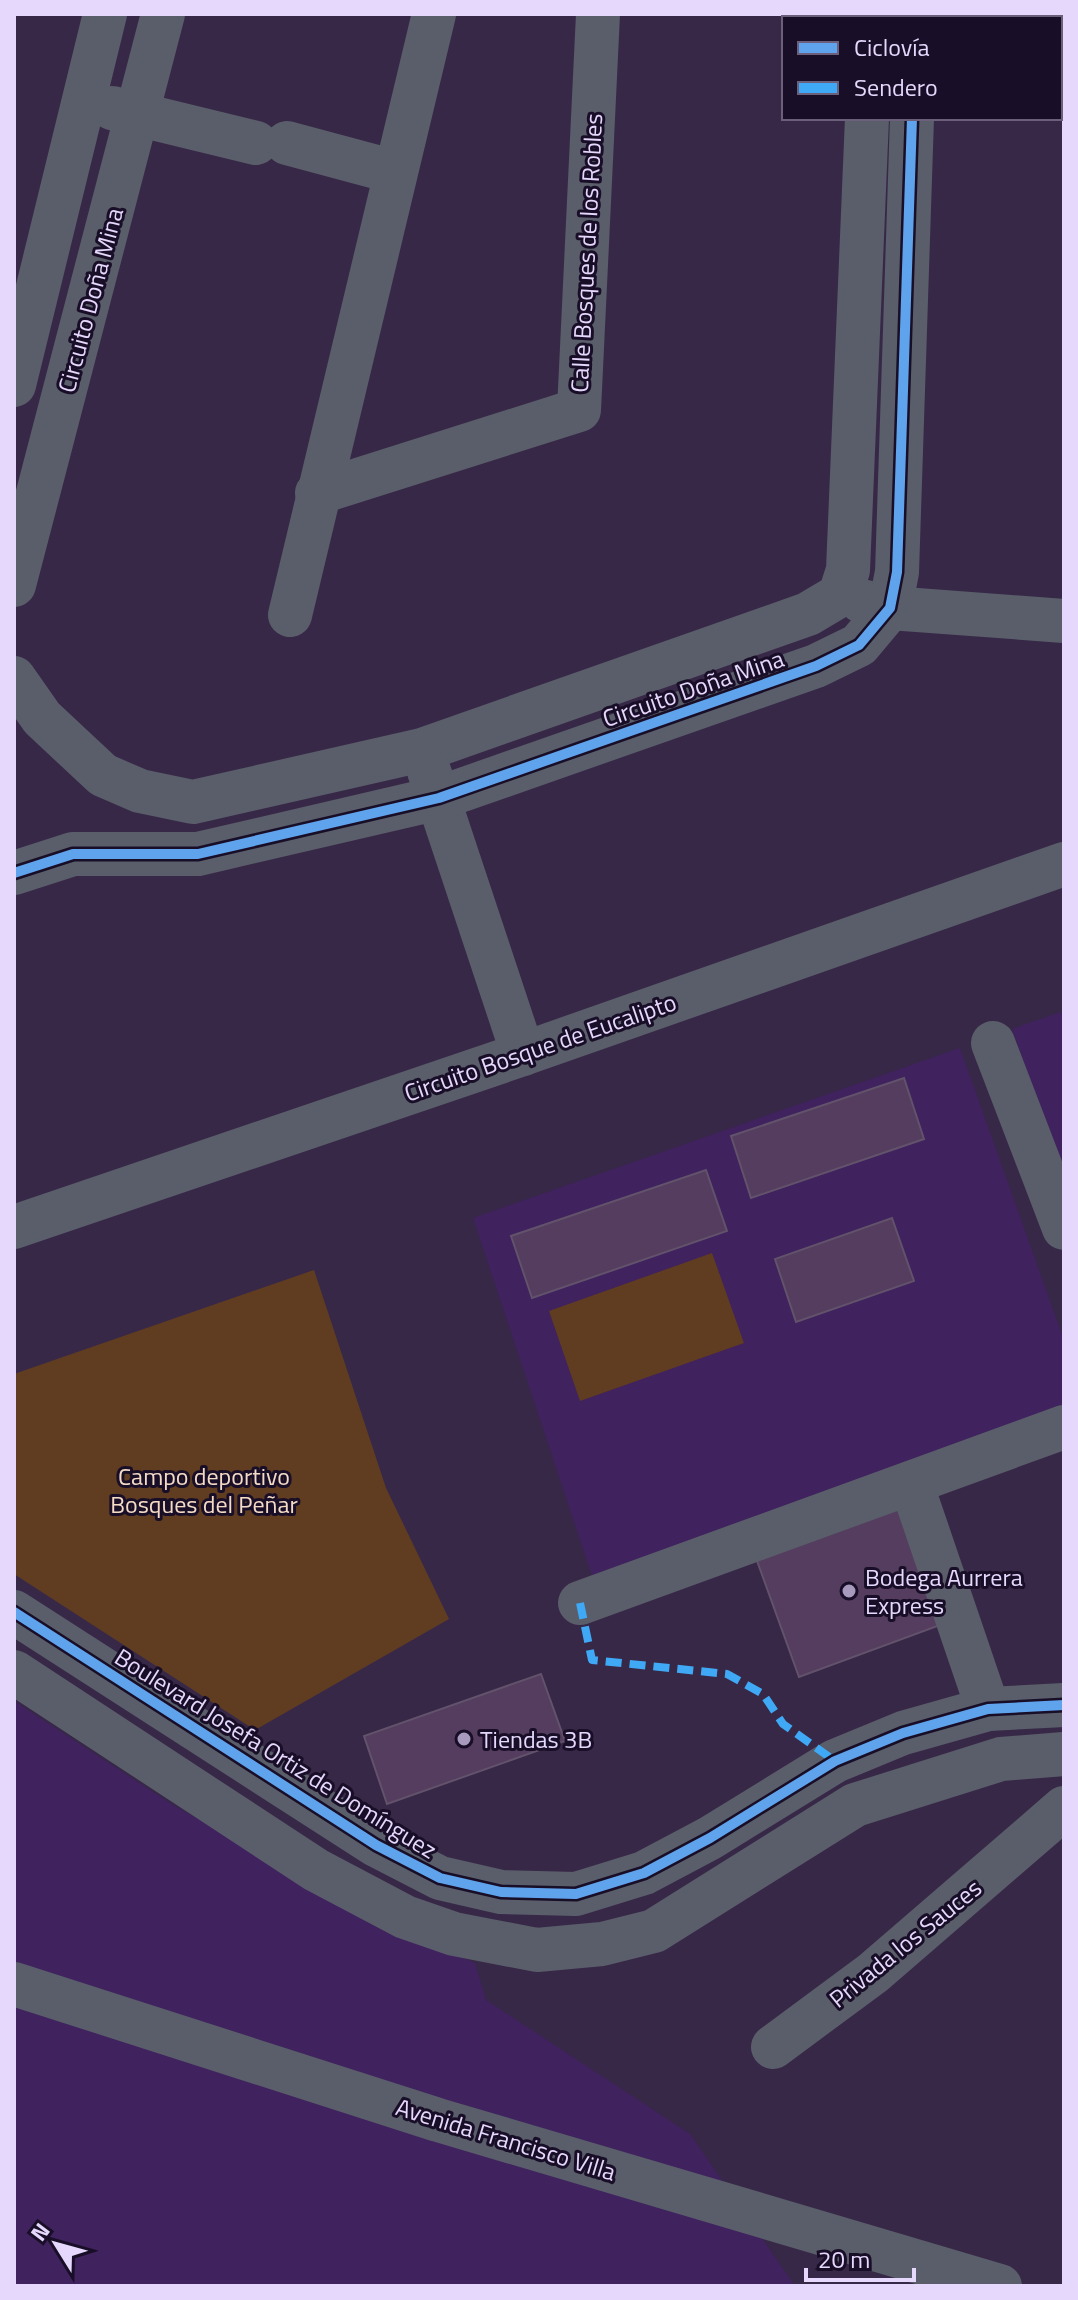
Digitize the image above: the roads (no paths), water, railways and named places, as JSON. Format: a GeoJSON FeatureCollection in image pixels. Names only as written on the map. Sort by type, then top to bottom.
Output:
{"type":"FeatureCollection","features":[{"type":"Feature","properties":{"kind":"street"},"geometry":{"type":"LineString","coordinates":[[14,385],[105,14]]}},
{"type":"Feature","properties":{"kind":"street","name":"Circuito Doña Mina"},"geometry":{"type":"LineString","coordinates":[[17,562],[24,506],[139,114],[163,14]]}},
{"type":"Feature","properties":{"kind":"street"},"geometry":{"type":"LineString","coordinates":[[290,615],[434,14]]}},
{"type":"Feature","properties":{"kind":"street","name":"Calle Bosques de los Robles"},"geometry":{"type":"LineString","coordinates":[[317,493],[579,410],[598,14]]}},
{"type":"Feature","properties":{"kind":"street"},"geometry":{"type":"LineString","coordinates":[[83,101],[395,172]]}},
{"type":"Feature","properties":{"kind":"street"},"geometry":{"type":"LineString","coordinates":[[867,120],[848,570],[840,595],[890,608],[1064,621]]}},
{"type":"Feature","properties":{"kind":"street","name":"Circuito Doña Mina"},"geometry":{"type":"LineString","coordinates":[[14,873],[73,854],[198,854],[439,798],[816,666],[859,645],[890,608],[897,572],[912,120]]}},
{"type":"Feature","properties":{"kind":"street","name":"Circuito Doña Mina"},"geometry":{"type":"LineString","coordinates":[[14,678],[42,718],[103,775],[140,791],[193,802],[422,750],[808,614],[840,595]]}},
{"type":"Feature","properties":{"kind":"street"},"geometry":{"type":"LineString","coordinates":[[422,750],[523,1054]]}},
{"type":"Feature","properties":{"kind":"street"},"geometry":{"type":"LineString","coordinates":[[193,802],[198,854]]}},
{"type":"Feature","properties":{"kind":"street","name":"Circuito Bosque de Eucalipto"},"geometry":{"type":"LineString","coordinates":[[14,1227],[523,1054],[1064,864]]}},
{"type":"Feature","properties":{"kind":"street"},"geometry":{"type":"LineString","coordinates":[[993,1043],[1064,1228]]}},
{"type":"Feature","properties":{"kind":"street"},"geometry":{"type":"LineString","coordinates":[[580,1603],[1064,1427]]}},
{"type":"Feature","properties":{"kind":"street"},"geometry":{"type":"LineString","coordinates":[[911,1483],[988,1709]]}},
{"type":"Feature","properties":{"kind":"street","name":"Boulevard Josefa Ortiz de Domínguez"},"geometry":{"type":"LineString","coordinates":[[14,1612],[398,1856],[440,1878],[501,1892],[576,1894],[644,1873],[710,1838],[835,1761],[903,1733],[988,1709],[1064,1705]]}},
{"type":"Feature","properties":{"kind":"street"},"geometry":{"type":"LineString","coordinates":[[14,1672],[316,1870],[373,1900],[454,1934],[537,1950],[602,1944],[654,1931],[855,1805],[1001,1759],[1061,1748]]}},
{"type":"Feature","properties":{"kind":"street"},"geometry":{"type":"LineString","coordinates":[[161,1767],[190,1725]]}},
{"type":"Feature","properties":{"kind":"street","name":"Privada los Sauces"},"geometry":{"type":"LineString","coordinates":[[773,2047],[873,1973],[1049,1822],[1061,1748]]}},
{"type":"Feature","properties":{"kind":"street"},"geometry":{"type":"LineString","coordinates":[[835,1761],[855,1805]]}},
{"type":"Feature","properties":{"kind":"street"},"geometry":{"type":"LineString","coordinates":[[373,1900],[398,1856]]}},
{"type":"Feature","properties":{"kind":"street","name":"Avenida Francisco Villa"},"geometry":{"type":"LineString","coordinates":[[14,1984],[438,2120],[1000,2286]]}},
{"type":"Feature","properties":{"kind":"place","name":"Bodega Aurrera Express"},"geometry":{"type":"Point","coordinates":[849,1591]}},
{"type":"Feature","properties":{"kind":"place","name":"Tiendas 3B"},"geometry":{"type":"Point","coordinates":[464,1739]}},
{"type":"Feature","properties":{"kind":"park label","name":"Campo deportivo Bosques del Peñar"},"geometry":{"type":"Point","coordinates":[204,1490]}}]}
